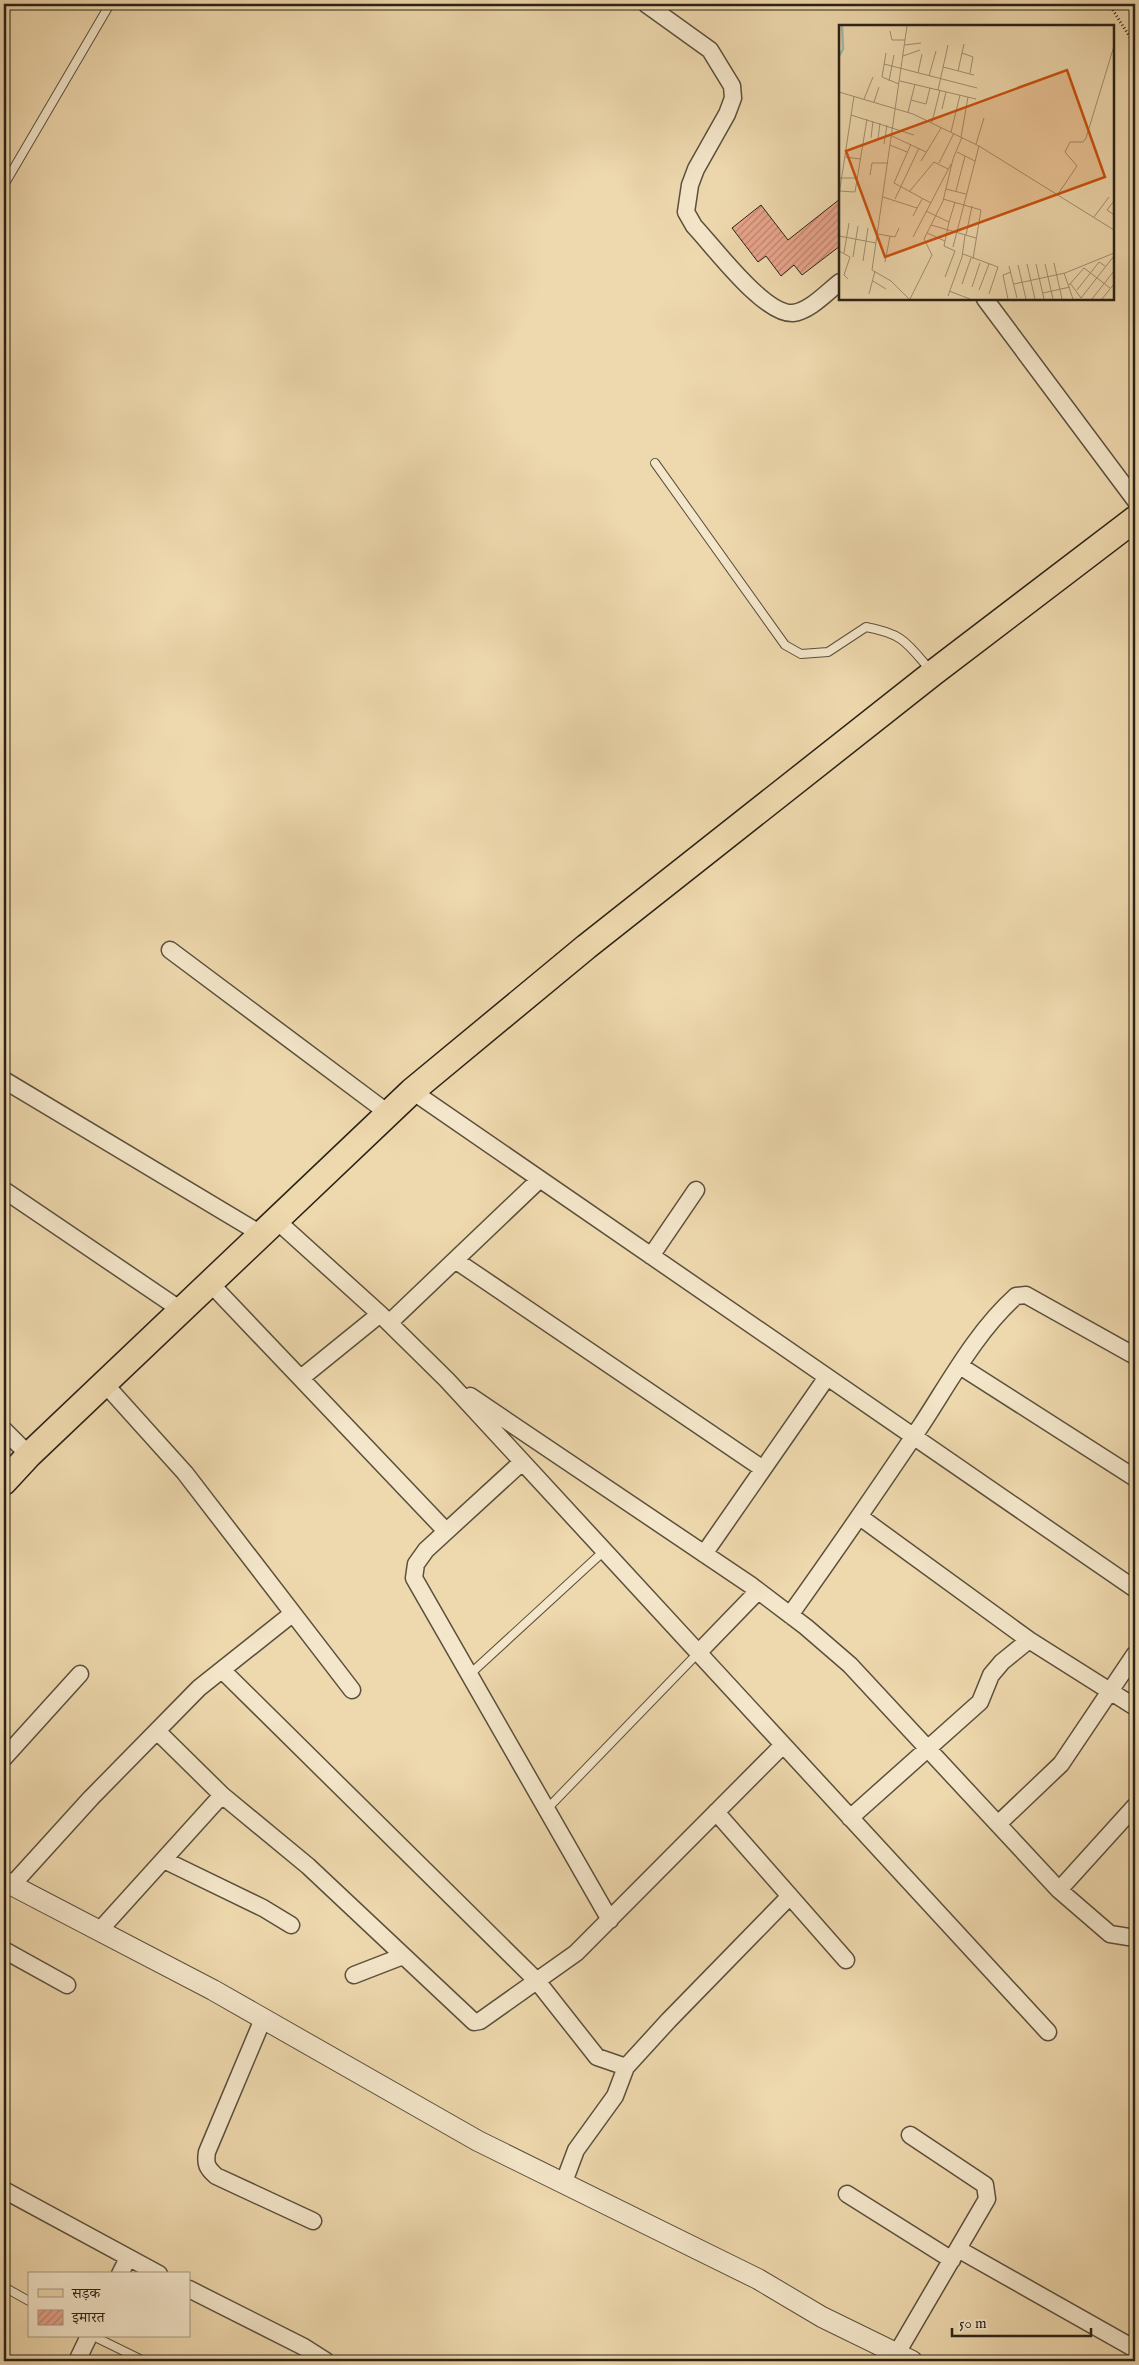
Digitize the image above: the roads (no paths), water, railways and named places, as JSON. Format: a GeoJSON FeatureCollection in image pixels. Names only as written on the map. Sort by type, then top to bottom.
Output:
{"type":"FeatureCollection","features":[{"type":"Feature","properties":{"kind":"main road"},"geometry":{"type":"LineString","coordinates":[[4,1482],[29,1455],[104,1383],[412,1091],[586,947],[933,673],[1135,519]]}},
{"type":"Feature","properties":{"kind":"street"},"geometry":{"type":"LineString","coordinates":[[646,4],[710,50],[732,86],[733,98],[727,114],[696,169],[690,185],[686,212],[694,226],[763,302],[784,312],[801,310],[817,301],[839,283]]}},
{"type":"Feature","properties":{"kind":"street"},"geometry":{"type":"LineString","coordinates":[[986,300],[1135,500]]}},
{"type":"Feature","properties":{"kind":"street"},"geometry":{"type":"LineString","coordinates":[[170,950],[388,1113]]}},
{"type":"Feature","properties":{"kind":"street"},"geometry":{"type":"LineString","coordinates":[[4,1080],[269,1227],[385,1319],[447,1380],[1048,2032]]}},
{"type":"Feature","properties":{"kind":"street"},"geometry":{"type":"LineString","coordinates":[[412,1091],[1135,1589]]}},
{"type":"Feature","properties":{"kind":"street"},"geometry":{"type":"LineString","coordinates":[[301,1378],[385,1319],[455,1260],[540,1180]]}},
{"type":"Feature","properties":{"kind":"street"},"geometry":{"type":"LineString","coordinates":[[4,1190],[181,1310]]}},
{"type":"Feature","properties":{"kind":"street"},"geometry":{"type":"LineString","coordinates":[[650,1256],[696,1190]]}},
{"type":"Feature","properties":{"kind":"street"},"geometry":{"type":"LineString","coordinates":[[455,1260],[763,1469]]}},
{"type":"Feature","properties":{"kind":"street"},"geometry":{"type":"LineString","coordinates":[[210,1283],[445,1530]]}},
{"type":"Feature","properties":{"kind":"street"},"geometry":{"type":"LineString","coordinates":[[790,1615],[860,1517],[960,1366],[987,1328],[1016,1296],[1026,1295],[1135,1356]]}},
{"type":"Feature","properties":{"kind":"street"},"geometry":{"type":"LineString","coordinates":[[960,1366],[1135,1478]]}},
{"type":"Feature","properties":{"kind":"street"},"geometry":{"type":"LineString","coordinates":[[704,1554],[827,1377]]}},
{"type":"Feature","properties":{"kind":"street"},"geometry":{"type":"LineString","coordinates":[[447,1380],[704,1554],[790,1615],[850,1665],[1059,1890],[1110,1934],[1135,1938]]}},
{"type":"Feature","properties":{"kind":"street"},"geometry":{"type":"LineString","coordinates":[[104,1383],[185,1473],[352,1690]]}},
{"type":"Feature","properties":{"kind":"street"},"geometry":{"type":"LineString","coordinates":[[4,1430],[29,1455]]}},
{"type":"Feature","properties":{"kind":"street"},"geometry":{"type":"LineString","coordinates":[[522,1462],[445,1530],[426,1550],[416,1564],[414,1578],[610,1920]]}},
{"type":"Feature","properties":{"kind":"street"},"geometry":{"type":"LineString","coordinates":[[860,1517],[1030,1640],[1135,1707]]}},
{"type":"Feature","properties":{"kind":"street"},"geometry":{"type":"LineString","coordinates":[[698,1653],[758,1591]]}},
{"type":"Feature","properties":{"kind":"street"},"geometry":{"type":"LineString","coordinates":[[292,1614],[199,1688],[8,1883],[263,2019],[478,2141],[564,2182],[758,2280],[822,2318],[904,2357],[955,2255],[987,2198],[988,2191],[985,2186],[910,2136]]}},
{"type":"Feature","properties":{"kind":"street"},"geometry":{"type":"LineString","coordinates":[[850,1818],[927,1747],[980,1702],[991,1675],[1002,1662],[1030,1640]]}},
{"type":"Feature","properties":{"kind":"street"},"geometry":{"type":"LineString","coordinates":[[998,1824],[1061,1764],[1135,1654]]}},
{"type":"Feature","properties":{"kind":"street"},"geometry":{"type":"LineString","coordinates":[[222,1670],[537,1981],[597,2057],[626,2067]]}},
{"type":"Feature","properties":{"kind":"street"},"geometry":{"type":"LineString","coordinates":[[4,1758],[80,1674]]}},
{"type":"Feature","properties":{"kind":"street"},"geometry":{"type":"LineString","coordinates":[[157,1731],[222,1795],[308,1866],[474,2022],[480,2021],[576,1953],[782,1745]]}},
{"type":"Feature","properties":{"kind":"street"},"geometry":{"type":"LineString","coordinates":[[99,1931],[222,1795]]}},
{"type":"Feature","properties":{"kind":"street"},"geometry":{"type":"LineString","coordinates":[[1059,1890],[1135,1806]]}},
{"type":"Feature","properties":{"kind":"street"},"geometry":{"type":"LineString","coordinates":[[716,1812],[846,1960]]}},
{"type":"Feature","properties":{"kind":"street"},"geometry":{"type":"LineString","coordinates":[[164,1860],[263,1908],[291,1925]]}},
{"type":"Feature","properties":{"kind":"street"},"geometry":{"type":"LineString","coordinates":[[564,2182],[576,2150],[615,2096],[626,2067],[790,1896]]}},
{"type":"Feature","properties":{"kind":"street"},"geometry":{"type":"LineString","coordinates":[[4,1950],[67,1984]]}},
{"type":"Feature","properties":{"kind":"street"},"geometry":{"type":"LineString","coordinates":[[354,1975],[403,1956]]}},
{"type":"Feature","properties":{"kind":"street"},"geometry":{"type":"LineString","coordinates":[[263,2019],[207,2152],[206,2162],[208,2169],[216,2176],[312,2221]]}},
{"type":"Feature","properties":{"kind":"street"},"geometry":{"type":"LineString","coordinates":[[4,2190],[155,2272]]}},
{"type":"Feature","properties":{"kind":"street"},"geometry":{"type":"LineString","coordinates":[[848,2194],[955,2255],[1135,2349]]}},
{"type":"Feature","properties":{"kind":"street"},"geometry":{"type":"LineString","coordinates":[[121,2272],[128,2258]]}},
{"type":"Feature","properties":{"kind":"street"},"geometry":{"type":"LineString","coordinates":[[190,2290],[302,2354],[326,2361]]}},
{"type":"Feature","properties":{"kind":"street"},"geometry":{"type":"LineString","coordinates":[[77,2361],[88,2338]]}},
{"type":"Feature","properties":{"kind":"lane"},"geometry":{"type":"LineString","coordinates":[[4,184],[110,4]]}},
{"type":"Feature","properties":{"kind":"lane"},"geometry":{"type":"LineString","coordinates":[[655,463],[785,645],[802,654],[828,652],[866,626],[903,638],[933,673]]}},
{"type":"Feature","properties":{"kind":"lane"},"geometry":{"type":"LineString","coordinates":[[469,1675],[604,1551]]}},
{"type":"Feature","properties":{"kind":"lane"},"geometry":{"type":"LineString","coordinates":[[547,1809],[698,1653]]}},
{"type":"Feature","properties":{"kind":"lane"},"geometry":{"type":"LineString","coordinates":[[4,2287],[28,2300]]}},
{"type":"Feature","properties":{"kind":"lane"},"geometry":{"type":"LineString","coordinates":[[97,2338],[144,2361]]}}]}
